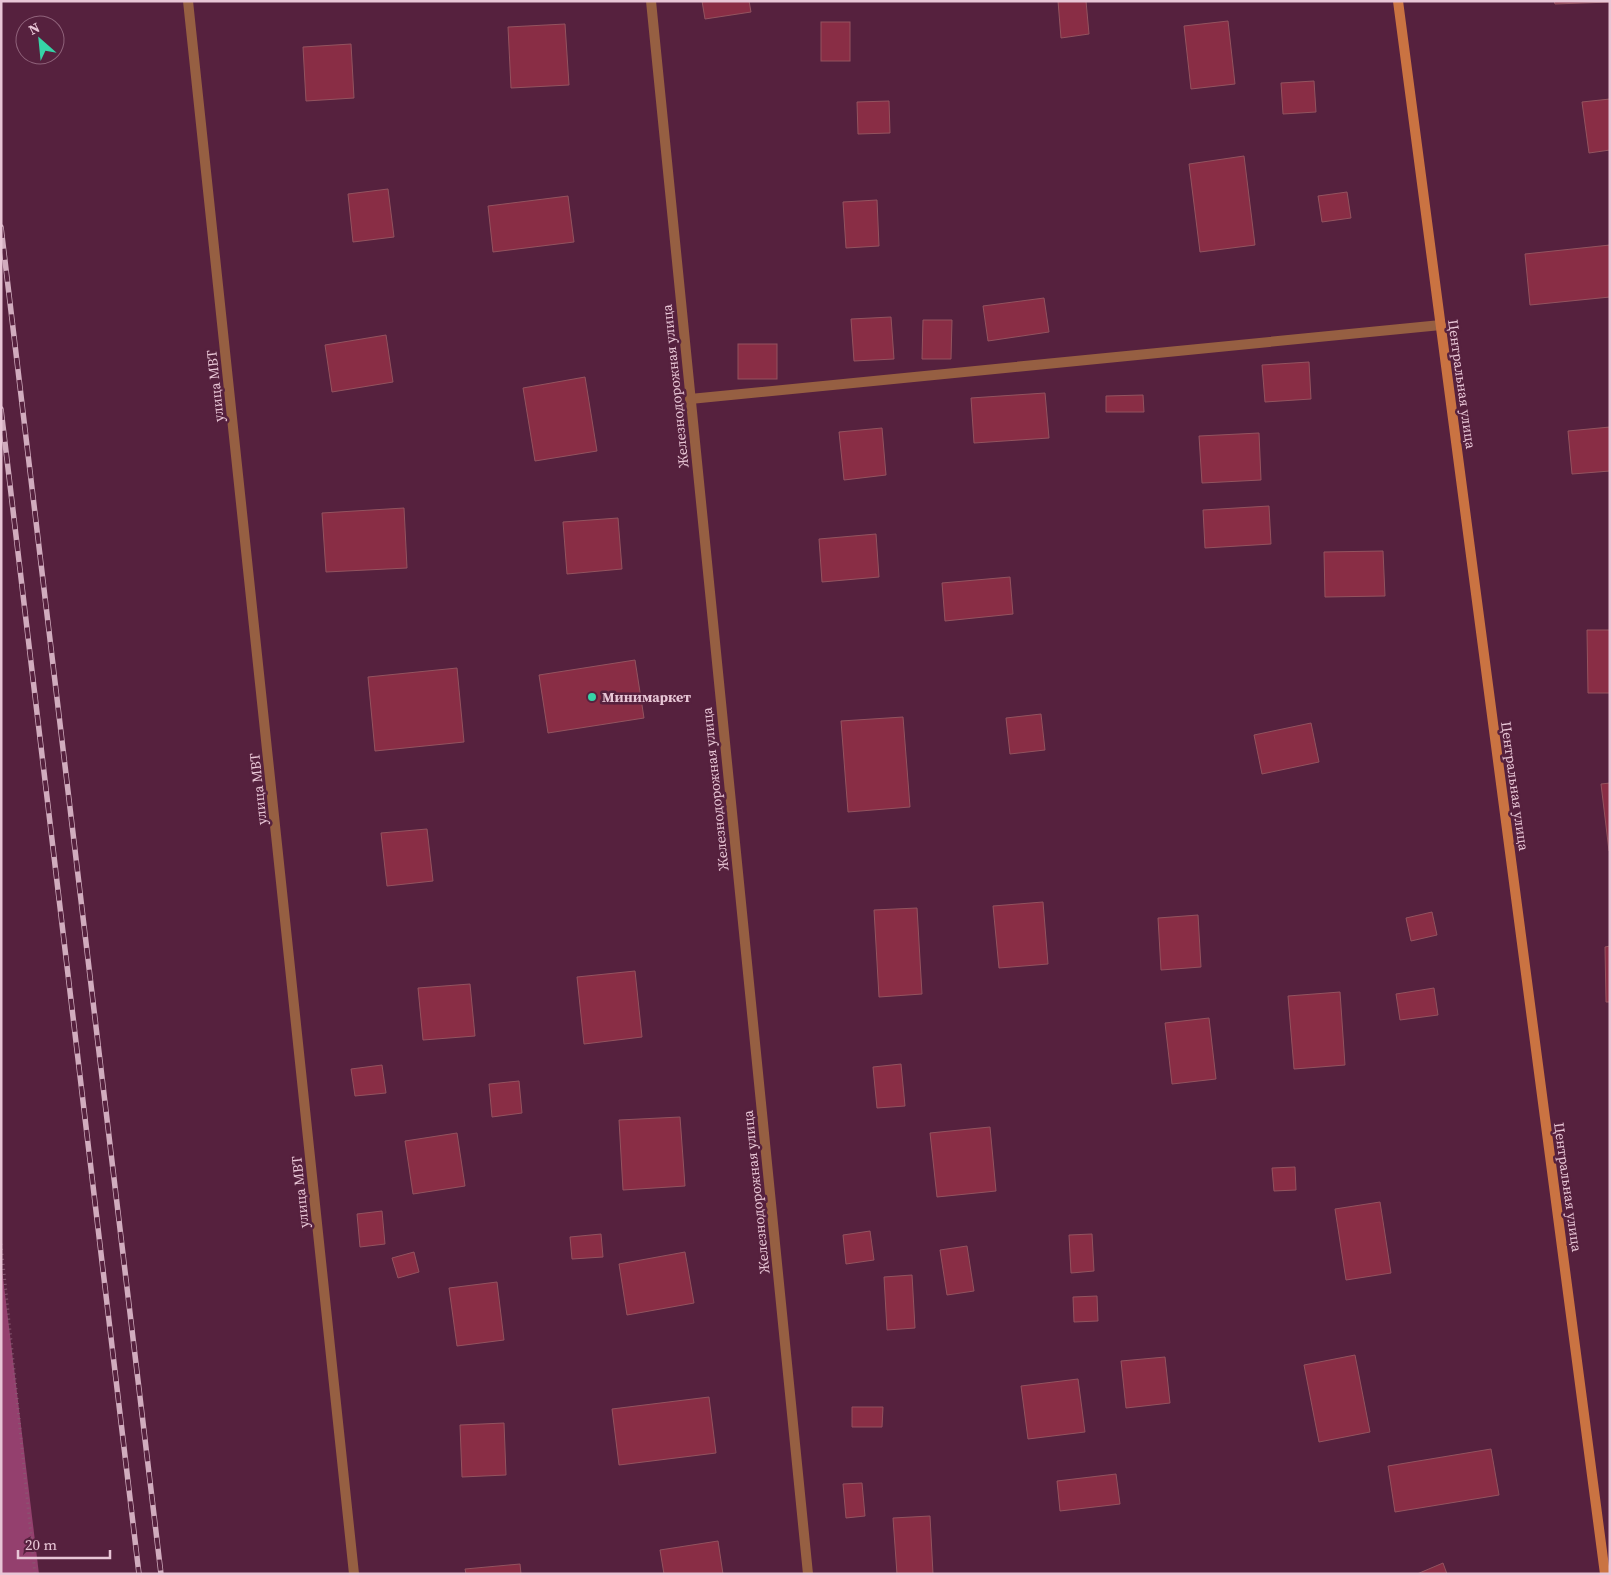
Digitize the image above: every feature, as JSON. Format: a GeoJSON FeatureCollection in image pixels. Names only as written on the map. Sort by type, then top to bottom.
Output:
{"type":"FeatureCollection","features":[{"type":"Feature","properties":{"kind":"street","name":"улица МВТ"},"geometry":{"type":"LineString","coordinates":[[188,1],[354,1574]]}},
{"type":"Feature","properties":{"kind":"street","name":"Железнодорожная улица"},"geometry":{"type":"LineString","coordinates":[[651,1],[808,1574]]}},
{"type":"Feature","properties":{"kind":"street","name":"Центральная улица"},"geometry":{"type":"LineString","coordinates":[[1398,1],[1606,1574]]}},
{"type":"Feature","properties":{"kind":"street"},"geometry":{"type":"LineString","coordinates":[[690,399],[1441,325]]}},
{"type":"Feature","properties":{"kind":"path"},"geometry":{"type":"LineString","coordinates":[[1,1244],[35,1574]]}},
{"type":"Feature","properties":{"kind":"shaded area"},"geometry":{"type":"Polygon","coordinates":[[[1,1261],[39,1574],[1,1574],[1,1261]]]}},
{"type":"Feature","properties":{"kind":"building"},"geometry":{"type":"Polygon","coordinates":[[[702,1],[749,1],[751,12],[705,19],[702,1]]]}},
{"type":"Feature","properties":{"kind":"building"},"geometry":{"type":"Polygon","coordinates":[[[1058,1],[1086,1],[1089,34],[1061,38],[1058,1]]]}},
{"type":"Feature","properties":{"kind":"building"},"geometry":{"type":"Polygon","coordinates":[[[1554,1],[1610,1],[1610,2],[1555,4],[1554,1]]]}},
{"type":"Feature","properties":{"kind":"building"},"geometry":{"type":"Polygon","coordinates":[[[1228,21],[1235,84],[1191,89],[1184,26],[1228,21]]]}},
{"type":"Feature","properties":{"kind":"building"},"geometry":{"type":"Polygon","coordinates":[[[821,22],[850,22],[850,61],[821,61],[821,22]]]}},
{"type":"Feature","properties":{"kind":"building"},"geometry":{"type":"Polygon","coordinates":[[[565,24],[569,85],[511,88],[508,27],[565,24]]]}},
{"type":"Feature","properties":{"kind":"building"},"geometry":{"type":"Polygon","coordinates":[[[351,44],[354,98],[306,101],[303,47],[351,44]]]}},
{"type":"Feature","properties":{"kind":"building"},"geometry":{"type":"Polygon","coordinates":[[[1314,81],[1316,112],[1283,114],[1281,83],[1314,81]]]}},
{"type":"Feature","properties":{"kind":"building"},"geometry":{"type":"Polygon","coordinates":[[[1610,99],[1610,150],[1589,153],[1582,102],[1610,99]]]}},
{"type":"Feature","properties":{"kind":"building"},"geometry":{"type":"Polygon","coordinates":[[[889,101],[890,133],[858,134],[857,102],[889,101]]]}},
{"type":"Feature","properties":{"kind":"building"},"geometry":{"type":"Polygon","coordinates":[[[1244,156],[1255,245],[1200,252],[1189,164],[1244,156]]]}},
{"type":"Feature","properties":{"kind":"building"},"geometry":{"type":"Polygon","coordinates":[[[388,189],[394,237],[353,242],[348,194],[388,189]]]}},
{"type":"Feature","properties":{"kind":"building"},"geometry":{"type":"Polygon","coordinates":[[[1347,192],[1351,218],[1322,222],[1318,196],[1347,192]]]}},
{"type":"Feature","properties":{"kind":"building"},"geometry":{"type":"Polygon","coordinates":[[[568,196],[574,242],[493,252],[488,206],[568,196]]]}},
{"type":"Feature","properties":{"kind":"building"},"geometry":{"type":"Polygon","coordinates":[[[877,200],[879,246],[846,248],[843,202],[877,200]]]}},
{"type":"Feature","properties":{"kind":"building"},"geometry":{"type":"Polygon","coordinates":[[[1610,245],[1610,297],[1530,305],[1525,254],[1610,245]]]}},
{"type":"Feature","properties":{"kind":"building"},"geometry":{"type":"Polygon","coordinates":[[[1044,298],[1049,332],[988,341],[983,306],[1044,298]]]}},
{"type":"Feature","properties":{"kind":"building"},"geometry":{"type":"Polygon","coordinates":[[[891,317],[894,359],[854,361],[851,319],[891,317]]]}},
{"type":"Feature","properties":{"kind":"building"},"geometry":{"type":"Polygon","coordinates":[[[923,320],[952,320],[951,359],[922,359],[923,320]]]}},
{"type":"Feature","properties":{"kind":"building"},"geometry":{"type":"Polygon","coordinates":[[[386,335],[393,382],[332,392],[325,345],[386,335]]]}},
{"type":"Feature","properties":{"kind":"building"},"geometry":{"type":"Polygon","coordinates":[[[738,344],[777,344],[777,379],[738,379],[738,344]]]}},
{"type":"Feature","properties":{"kind":"building"},"geometry":{"type":"Polygon","coordinates":[[[1309,362],[1311,399],[1265,402],[1262,365],[1309,362]]]}},
{"type":"Feature","properties":{"kind":"building"},"geometry":{"type":"Polygon","coordinates":[[[585,377],[597,451],[535,461],[523,388],[585,377]]]}},
{"type":"Feature","properties":{"kind":"building"},"geometry":{"type":"Polygon","coordinates":[[[1045,393],[1049,438],[974,443],[971,398],[1045,393]]]}},
{"type":"Feature","properties":{"kind":"building"},"geometry":{"type":"Polygon","coordinates":[[[1143,395],[1144,412],[1106,412],[1106,396],[1143,395]]]}},
{"type":"Feature","properties":{"kind":"building"},"geometry":{"type":"Polygon","coordinates":[[[1610,427],[1610,471],[1572,474],[1568,431],[1610,427]]]}},
{"type":"Feature","properties":{"kind":"building"},"geometry":{"type":"Polygon","coordinates":[[[882,428],[886,475],[844,480],[839,432],[882,428]]]}},
{"type":"Feature","properties":{"kind":"building"},"geometry":{"type":"Polygon","coordinates":[[[1259,433],[1261,480],[1202,483],[1199,436],[1259,433]]]}},
{"type":"Feature","properties":{"kind":"building"},"geometry":{"type":"Polygon","coordinates":[[[1269,506],[1271,544],[1205,548],[1203,510],[1269,506]]]}},
{"type":"Feature","properties":{"kind":"building"},"geometry":{"type":"Polygon","coordinates":[[[404,508],[407,568],[326,572],[322,513],[404,508]]]}},
{"type":"Feature","properties":{"kind":"building"},"geometry":{"type":"Polygon","coordinates":[[[618,518],[622,569],[567,574],[563,522],[618,518]]]}},
{"type":"Feature","properties":{"kind":"building"},"geometry":{"type":"Polygon","coordinates":[[[876,534],[879,577],[822,582],[819,539],[876,534]]]}},
{"type":"Feature","properties":{"kind":"building"},"geometry":{"type":"Polygon","coordinates":[[[1383,551],[1385,596],[1325,597],[1324,552],[1383,551]]]}},
{"type":"Feature","properties":{"kind":"building"},"geometry":{"type":"Polygon","coordinates":[[[1010,577],[1013,614],[945,621],[942,583],[1010,577]]]}},
{"type":"Feature","properties":{"kind":"building"},"geometry":{"type":"Polygon","coordinates":[[[1587,630],[1610,630],[1610,693],[1588,693],[1587,630]]]}},
{"type":"Feature","properties":{"kind":"building","name":"Минимаркет"},"geometry":{"type":"Polygon","coordinates":[[[635,660],[644,718],[548,733],[539,675],[635,660]]]}},
{"type":"Feature","properties":{"kind":"building"},"geometry":{"type":"Polygon","coordinates":[[[457,668],[464,742],[375,751],[368,677],[457,668]]]}},
{"type":"Feature","properties":{"kind":"building"},"geometry":{"type":"Polygon","coordinates":[[[1041,714],[1045,750],[1010,754],[1006,718],[1041,714]]]}},
{"type":"Feature","properties":{"kind":"building"},"geometry":{"type":"Polygon","coordinates":[[[903,717],[910,807],[848,812],[841,721],[903,717]]]}},
{"type":"Feature","properties":{"kind":"building"},"geometry":{"type":"Polygon","coordinates":[[[1311,723],[1319,762],[1262,774],[1254,735],[1311,723]]]}},
{"type":"Feature","properties":{"kind":"building"},"geometry":{"type":"Polygon","coordinates":[[[1610,783],[1610,851],[1609,851],[1601,784],[1610,783]]]}},
{"type":"Feature","properties":{"kind":"building"},"geometry":{"type":"Polygon","coordinates":[[[427,829],[433,881],[387,886],[381,833],[427,829]]]}},
{"type":"Feature","properties":{"kind":"building"},"geometry":{"type":"Polygon","coordinates":[[[1043,902],[1048,964],[999,968],[993,906],[1043,902]]]}},
{"type":"Feature","properties":{"kind":"building"},"geometry":{"type":"Polygon","coordinates":[[[917,908],[922,994],[879,997],[874,910],[917,908]]]}},
{"type":"Feature","properties":{"kind":"building"},"geometry":{"type":"Polygon","coordinates":[[[1432,912],[1437,935],[1411,941],[1406,918],[1432,912]]]}},
{"type":"Feature","properties":{"kind":"building"},"geometry":{"type":"Polygon","coordinates":[[[1198,915],[1201,967],[1161,970],[1158,918],[1198,915]]]}},
{"type":"Feature","properties":{"kind":"building"},"geometry":{"type":"Polygon","coordinates":[[[1610,946],[1610,1002],[1606,1002],[1605,947],[1610,946]]]}},
{"type":"Feature","properties":{"kind":"building"},"geometry":{"type":"Polygon","coordinates":[[[635,971],[642,1037],[584,1044],[577,977],[635,971]]]}},
{"type":"Feature","properties":{"kind":"building"},"geometry":{"type":"Polygon","coordinates":[[[470,984],[475,1036],[423,1040],[418,988],[470,984]]]}},
{"type":"Feature","properties":{"kind":"building"},"geometry":{"type":"Polygon","coordinates":[[[1434,988],[1438,1015],[1400,1020],[1396,994],[1434,988]]]}},
{"type":"Feature","properties":{"kind":"building"},"geometry":{"type":"Polygon","coordinates":[[[1340,992],[1345,1065],[1294,1069],[1288,996],[1340,992]]]}},
{"type":"Feature","properties":{"kind":"building"},"geometry":{"type":"Polygon","coordinates":[[[1209,1018],[1216,1079],[1172,1084],[1165,1023],[1209,1018]]]}},
{"type":"Feature","properties":{"kind":"building"},"geometry":{"type":"Polygon","coordinates":[[[901,1064],[905,1106],[877,1108],[873,1067],[901,1064]]]}},
{"type":"Feature","properties":{"kind":"building"},"geometry":{"type":"Polygon","coordinates":[[[382,1065],[386,1093],[355,1096],[351,1069],[382,1065]]]}},
{"type":"Feature","properties":{"kind":"building"},"geometry":{"type":"Polygon","coordinates":[[[519,1081],[522,1113],[492,1117],[489,1084],[519,1081]]]}},
{"type":"Feature","properties":{"kind":"building"},"geometry":{"type":"Polygon","coordinates":[[[680,1117],[685,1186],[623,1190],[619,1120],[680,1117]]]}},
{"type":"Feature","properties":{"kind":"building"},"geometry":{"type":"Polygon","coordinates":[[[990,1127],[996,1191],[937,1197],[930,1133],[990,1127]]]}},
{"type":"Feature","properties":{"kind":"building"},"geometry":{"type":"Polygon","coordinates":[[[457,1133],[465,1186],[413,1194],[405,1141],[457,1133]]]}},
{"type":"Feature","properties":{"kind":"building"},"geometry":{"type":"Polygon","coordinates":[[[1295,1167],[1296,1190],[1274,1191],[1272,1168],[1295,1167]]]}},
{"type":"Feature","properties":{"kind":"building"},"geometry":{"type":"Polygon","coordinates":[[[1380,1202],[1391,1273],[1346,1280],[1335,1209],[1380,1202]]]}},
{"type":"Feature","properties":{"kind":"building"},"geometry":{"type":"Polygon","coordinates":[[[382,1211],[385,1244],[360,1247],[357,1214],[382,1211]]]}},
{"type":"Feature","properties":{"kind":"building"},"geometry":{"type":"Polygon","coordinates":[[[870,1231],[874,1260],[846,1264],[843,1235],[870,1231]]]}},
{"type":"Feature","properties":{"kind":"building"},"geometry":{"type":"Polygon","coordinates":[[[601,1234],[603,1257],[572,1259],[570,1237],[601,1234]]]}},
{"type":"Feature","properties":{"kind":"building"},"geometry":{"type":"Polygon","coordinates":[[[1092,1234],[1094,1271],[1071,1273],[1069,1235],[1092,1234]]]}},
{"type":"Feature","properties":{"kind":"building"},"geometry":{"type":"Polygon","coordinates":[[[967,1246],[974,1291],[947,1295],[940,1250],[967,1246]]]}},
{"type":"Feature","properties":{"kind":"building"},"geometry":{"type":"Polygon","coordinates":[[[414,1252],[419,1272],[398,1278],[392,1258],[414,1252]]]}},
{"type":"Feature","properties":{"kind":"building"},"geometry":{"type":"Polygon","coordinates":[[[685,1252],[694,1303],[627,1315],[619,1264],[685,1252]]]}},
{"type":"Feature","properties":{"kind":"building"},"geometry":{"type":"Polygon","coordinates":[[[912,1275],[915,1328],[887,1330],[884,1277],[912,1275]]]}},
{"type":"Feature","properties":{"kind":"building"},"geometry":{"type":"Polygon","coordinates":[[[497,1282],[504,1340],[457,1346],[449,1288],[497,1282]]]}},
{"type":"Feature","properties":{"kind":"building"},"geometry":{"type":"Polygon","coordinates":[[[1097,1296],[1098,1321],[1074,1322],[1073,1297],[1097,1296]]]}},
{"type":"Feature","properties":{"kind":"building"},"geometry":{"type":"Polygon","coordinates":[[[1355,1355],[1370,1432],[1319,1442],[1304,1365],[1355,1355]]]}},
{"type":"Feature","properties":{"kind":"building"},"geometry":{"type":"Polygon","coordinates":[[[1165,1357],[1170,1403],[1126,1408],[1121,1361],[1165,1357]]]}},
{"type":"Feature","properties":{"kind":"building"},"geometry":{"type":"Polygon","coordinates":[[[1078,1379],[1085,1432],[1028,1439],[1021,1386],[1078,1379]]]}},
{"type":"Feature","properties":{"kind":"building"},"geometry":{"type":"Polygon","coordinates":[[[709,1397],[716,1453],[619,1465],[612,1409],[709,1397]]]}},
{"type":"Feature","properties":{"kind":"building"},"geometry":{"type":"Polygon","coordinates":[[[852,1407],[883,1407],[882,1427],[852,1427],[852,1407]]]}},
{"type":"Feature","properties":{"kind":"building"},"geometry":{"type":"Polygon","coordinates":[[[504,1423],[506,1475],[462,1477],[460,1425],[504,1423]]]}},
{"type":"Feature","properties":{"kind":"building"},"geometry":{"type":"Polygon","coordinates":[[[1491,1449],[1499,1495],[1395,1512],[1388,1466],[1491,1449]]]}},
{"type":"Feature","properties":{"kind":"building"},"geometry":{"type":"Polygon","coordinates":[[[1116,1474],[1120,1504],[1060,1511],[1057,1481],[1116,1474]]]}},
{"type":"Feature","properties":{"kind":"building"},"geometry":{"type":"Polygon","coordinates":[[[862,1483],[865,1516],[846,1518],[843,1484],[862,1483]]]}},
{"type":"Feature","properties":{"kind":"building"},"geometry":{"type":"Polygon","coordinates":[[[930,1516],[933,1574],[897,1574],[893,1518],[930,1516]]]}},
{"type":"Feature","properties":{"kind":"building"},"geometry":{"type":"Polygon","coordinates":[[[718,1541],[723,1574],[664,1574],[660,1550],[718,1541]]]}},
{"type":"Feature","properties":{"kind":"building"},"geometry":{"type":"Polygon","coordinates":[[[1443,1563],[1447,1574],[1417,1574],[1443,1563]]]}},
{"type":"Feature","properties":{"kind":"building"},"geometry":{"type":"Polygon","coordinates":[[[520,1564],[521,1574],[466,1574],[465,1569],[520,1564]]]}},
{"type":"Feature","properties":{"kind":"railway"},"geometry":{"type":"LineString","coordinates":[[1,227],[161,1574]]}},
{"type":"Feature","properties":{"kind":"railway"},"geometry":{"type":"LineString","coordinates":[[1,409],[139,1574]]}},
{"type":"Feature","properties":{"kind":"place","name":"Минимаркет"},"geometry":{"type":"Point","coordinates":[592,697]}}]}
